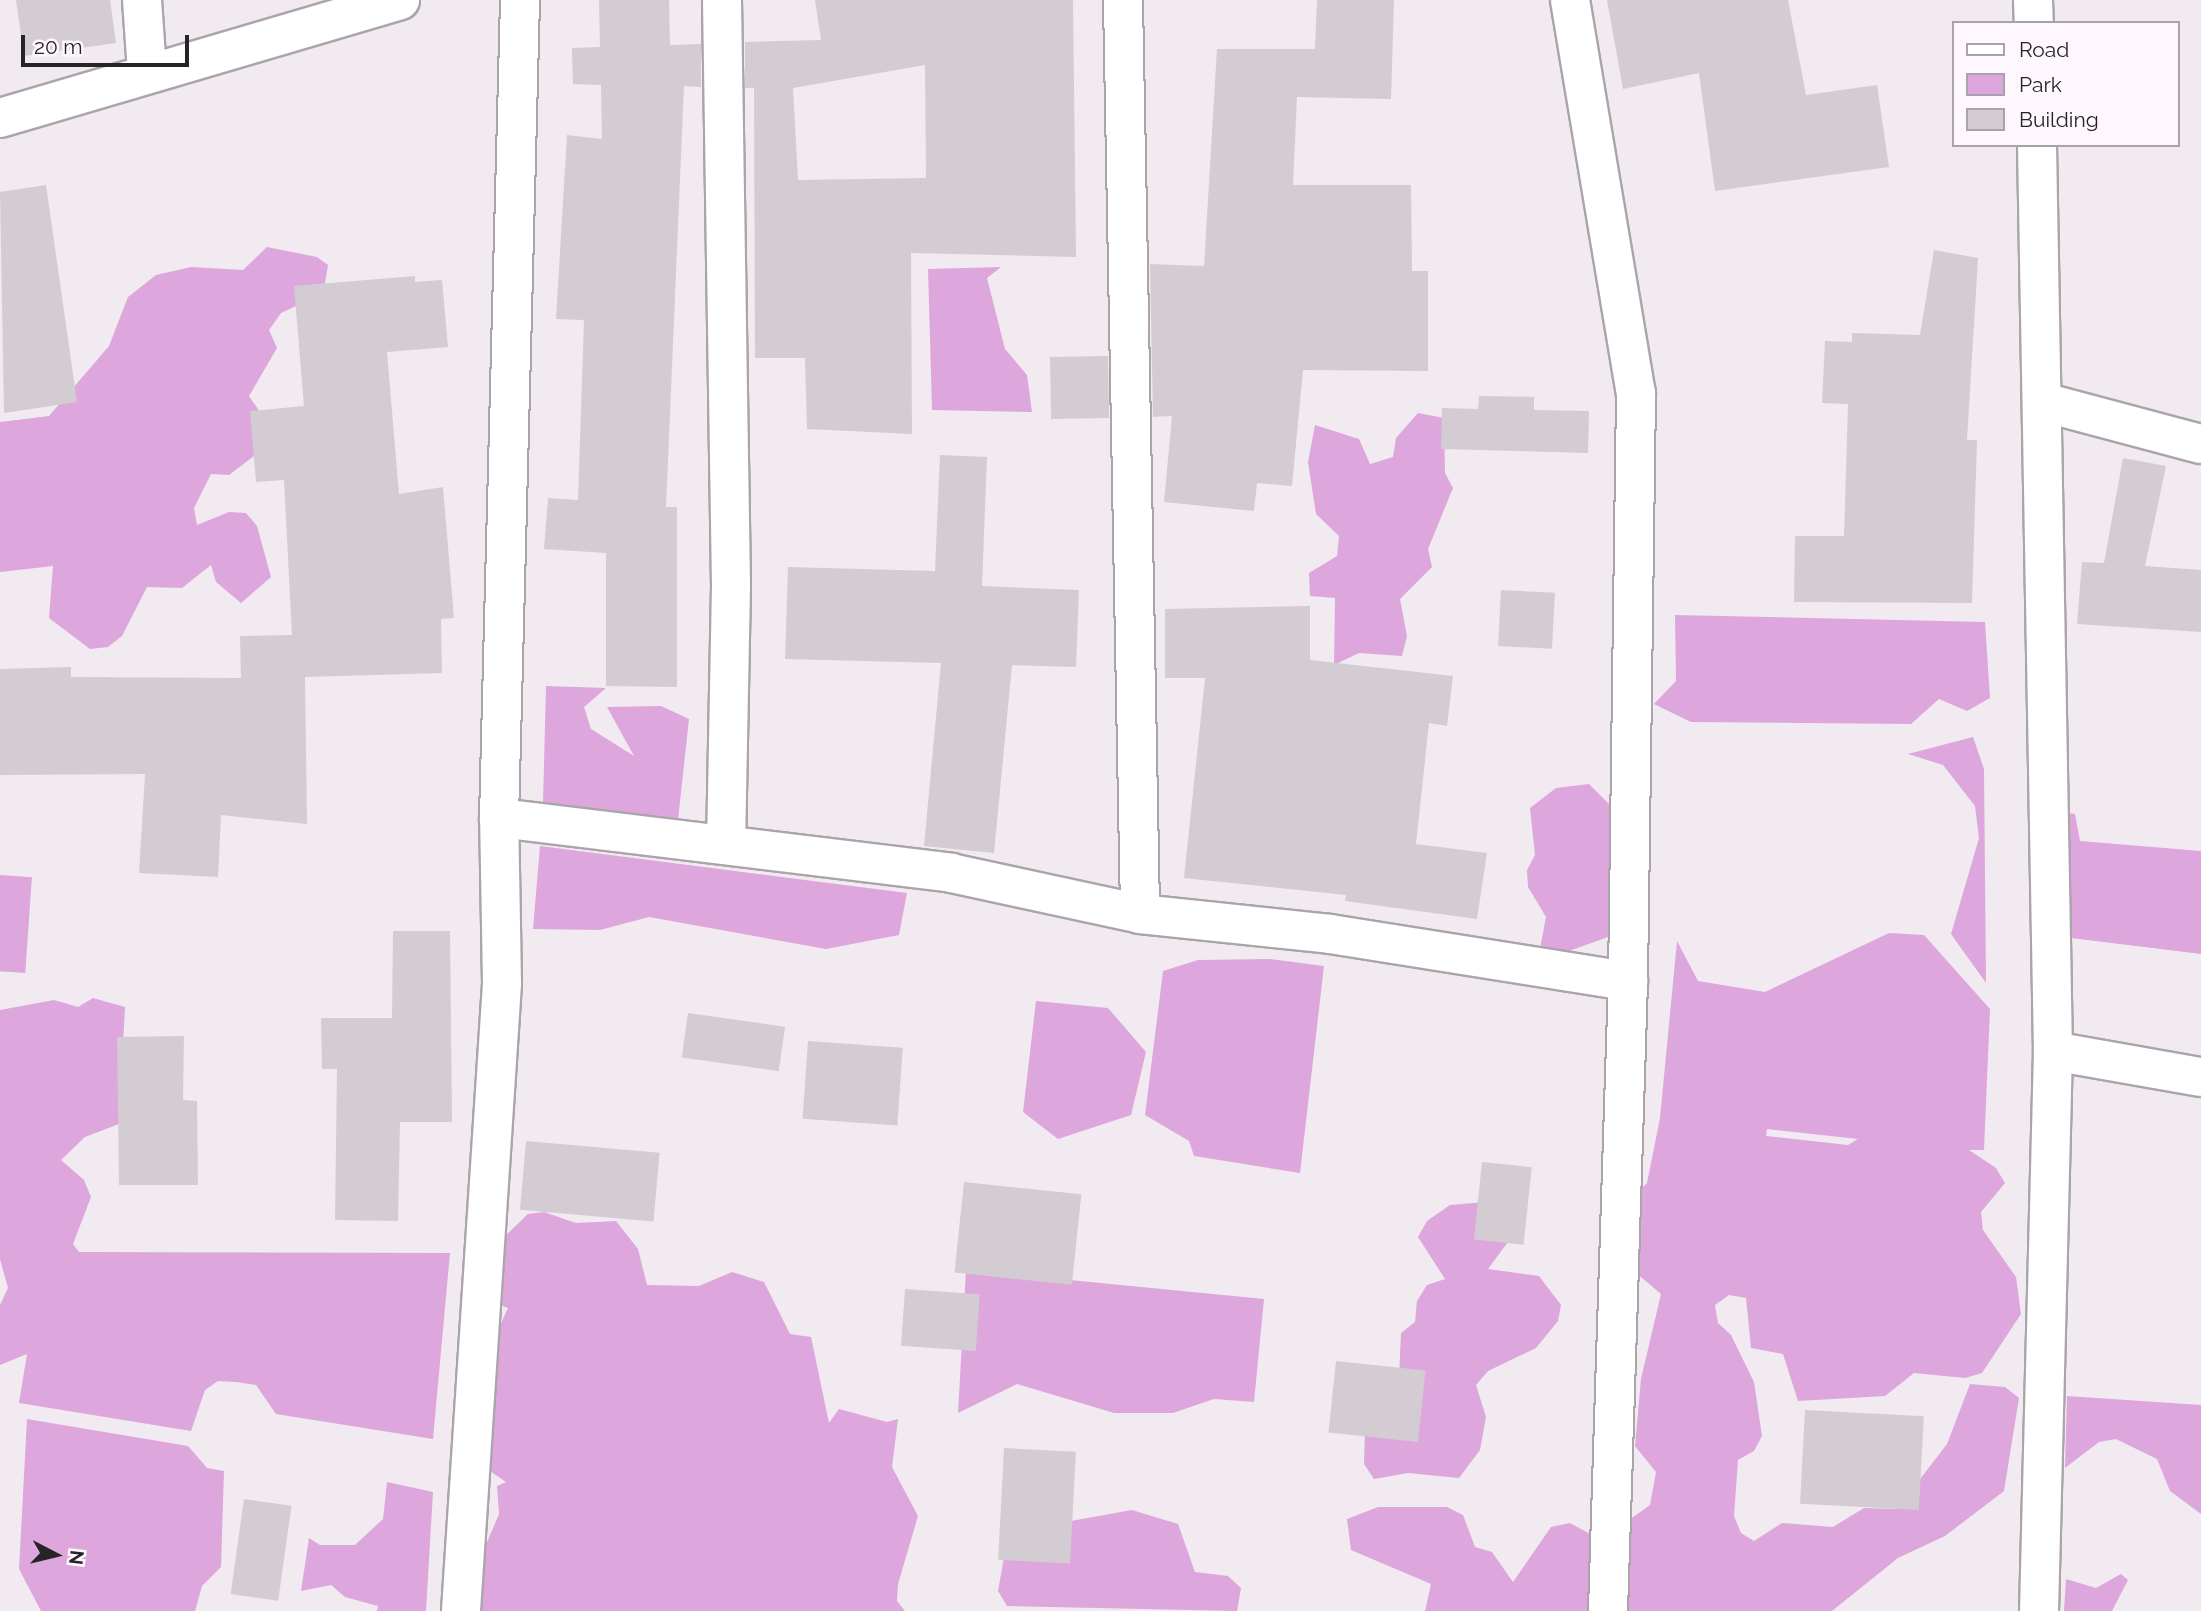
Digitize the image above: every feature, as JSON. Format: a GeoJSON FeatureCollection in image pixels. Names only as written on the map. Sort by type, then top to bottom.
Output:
{"type":"FeatureCollection","features":[{"type":"Feature","properties":{"kind":"street"},"geometry":{"type":"LineString","coordinates":[[142,0],[147,71]]}},
{"type":"Feature","properties":{"kind":"street"},"geometry":{"type":"LineString","coordinates":[[0,118],[147,71],[400,0]]}},
{"type":"Feature","properties":{"kind":"street"},"geometry":{"type":"LineString","coordinates":[[461,1611],[502,983],[499,818],[520,0]]}},
{"type":"Feature","properties":{"kind":"street"},"geometry":{"type":"LineString","coordinates":[[722,0],[731,586],[726,844]]}},
{"type":"Feature","properties":{"kind":"street"},"geometry":{"type":"LineString","coordinates":[[1123,0],[1140,914]]}},
{"type":"Feature","properties":{"kind":"street"},"geometry":{"type":"LineString","coordinates":[[1570,0],[1636,393],[1628,981],[1608,1611]]}},
{"type":"Feature","properties":{"kind":"street"},"geometry":{"type":"LineString","coordinates":[[2034,0],[2034,21]]}},
{"type":"Feature","properties":{"kind":"street"},"geometry":{"type":"LineString","coordinates":[[2037,147],[2043,402],[2047,999],[2053,1051],[2039,1611]]}},
{"type":"Feature","properties":{"kind":"street"},"geometry":{"type":"LineString","coordinates":[[2043,402],[2201,444]]}},
{"type":"Feature","properties":{"kind":"street"},"geometry":{"type":"LineString","coordinates":[[499,818],[951,873],[1140,914],[1330,934],[1628,981]]}},
{"type":"Feature","properties":{"kind":"street"},"geometry":{"type":"LineString","coordinates":[[2053,1051],[2201,1077]]}},
{"type":"Feature","properties":{"kind":"green space"},"geometry":{"type":"Polygon","coordinates":[[[267,247],[317,257],[328,265],[325,283],[313,298],[281,313],[269,330],[277,348],[249,396],[264,418],[258,453],[229,475],[211,474],[194,508],[197,525],[229,512],[246,513],[257,526],[271,577],[241,603],[216,582],[211,565],[182,588],[147,587],[122,636],[108,647],[90,649],[49,618],[53,566],[0,572],[0,422],[49,416],[109,346],[128,297],[156,275],[191,267],[243,270],[267,247]]]}},
{"type":"Feature","properties":{"kind":"green space"},"geometry":{"type":"Polygon","coordinates":[[[1001,267],[987,278],[1005,349],[1027,375],[1032,412],[932,410],[928,269],[1001,267]]]}},
{"type":"Feature","properties":{"kind":"green space"},"geometry":{"type":"Polygon","coordinates":[[[1418,413],[1444,418],[1445,473],[1453,488],[1428,549],[1432,567],[1400,599],[1407,636],[1402,656],[1359,653],[1334,665],[1335,598],[1310,596],[1309,573],[1337,556],[1339,536],[1316,514],[1308,462],[1315,425],[1359,439],[1370,464],[1393,457],[1396,438],[1418,413]]]}},
{"type":"Feature","properties":{"kind":"green space"},"geometry":{"type":"Polygon","coordinates":[[[1675,615],[1985,622],[1990,698],[1967,711],[1939,699],[1911,724],[1691,722],[1654,704],[1676,681],[1675,615]]]}},
{"type":"Feature","properties":{"kind":"green space"},"geometry":{"type":"Polygon","coordinates":[[[546,686],[606,688],[584,707],[591,729],[634,756],[607,707],[661,706],[689,719],[678,820],[543,803],[546,686]]]}},
{"type":"Feature","properties":{"kind":"green space"},"geometry":{"type":"Polygon","coordinates":[[[1973,737],[1984,769],[1986,983],[1951,934],[1979,838],[1975,806],[1943,765],[1908,754],[1973,737]]]}},
{"type":"Feature","properties":{"kind":"green space"},"geometry":{"type":"Polygon","coordinates":[[[1589,784],[1613,808],[1621,877],[1609,890],[1620,924],[1608,937],[1555,956],[1540,949],[1546,917],[1528,887],[1527,870],[1535,855],[1530,808],[1556,788],[1589,784]]]}},
{"type":"Feature","properties":{"kind":"green space"},"geometry":{"type":"Polygon","coordinates":[[[2058,812],[2075,814],[2080,841],[2201,851],[2201,954],[2071,938],[2049,822],[2058,812]]]}},
{"type":"Feature","properties":{"kind":"green space"},"geometry":{"type":"Polygon","coordinates":[[[540,846],[907,893],[899,935],[826,949],[649,917],[600,930],[533,929],[540,846]]]}},
{"type":"Feature","properties":{"kind":"green space"},"geometry":{"type":"Polygon","coordinates":[[[0,875],[32,877],[25,973],[0,971],[0,875]]]}},
{"type":"Feature","properties":{"kind":"green space"},"geometry":{"type":"Polygon","coordinates":[[[1889,933],[1924,935],[1990,1009],[1984,1150],[1969,1150],[1996,1168],[2005,1183],[1981,1212],[1983,1230],[2016,1277],[2021,1314],[1982,1373],[1965,1378],[1914,1373],[1885,1396],[1798,1401],[1783,1354],[1751,1348],[1746,1298],[1729,1295],[1715,1305],[1718,1323],[1731,1335],[1754,1382],[1762,1436],[1754,1451],[1738,1460],[1734,1516],[1741,1533],[1754,1541],[1782,1523],[1833,1527],[1864,1508],[1897,1509],[1947,1444],[1970,1384],[2005,1387],[2019,1398],[2004,1491],[1945,1536],[1898,1558],[1832,1611],[1425,1611],[1431,1584],[1351,1550],[1347,1519],[1378,1507],[1447,1507],[1463,1515],[1475,1547],[1492,1552],[1513,1582],[1551,1527],[1570,1523],[1601,1540],[1650,1505],[1656,1472],[1635,1446],[1641,1379],[1661,1294],[1635,1272],[1634,1196],[1647,1183],[1660,1118],[1677,941],[1698,981],[1765,992],[1889,933]],[[1767,1129],[1766,1136],[1848,1145],[1858,1139],[1767,1129]]]}},
{"type":"Feature","properties":{"kind":"green space"},"geometry":{"type":"Polygon","coordinates":[[[1270,959],[1324,966],[1300,1173],[1194,1156],[1189,1141],[1145,1115],[1163,971],[1198,960],[1270,959]]]}},
{"type":"Feature","properties":{"kind":"green space"},"geometry":{"type":"Polygon","coordinates":[[[93,998],[125,1007],[119,1124],[85,1137],[61,1160],[84,1180],[91,1197],[73,1244],[79,1252],[450,1253],[433,1439],[276,1414],[256,1385],[236,1382],[218,1381],[205,1390],[191,1431],[19,1403],[27,1354],[0,1365],[0,1305],[8,1288],[0,1259],[0,1010],[54,1000],[78,1007],[93,998]]]}},
{"type":"Feature","properties":{"kind":"green space"},"geometry":{"type":"Polygon","coordinates":[[[1036,1001],[1108,1008],[1146,1052],[1131,1115],[1058,1139],[1023,1112],[1036,1001]]]}},
{"type":"Feature","properties":{"kind":"green space"},"geometry":{"type":"Polygon","coordinates":[[[1486,1202],[1508,1242],[1488,1269],[1539,1276],[1561,1305],[1558,1321],[1536,1348],[1488,1371],[1476,1385],[1486,1417],[1480,1450],[1459,1478],[1408,1473],[1374,1479],[1364,1464],[1365,1428],[1399,1378],[1401,1333],[1415,1322],[1417,1301],[1427,1285],[1445,1279],[1418,1237],[1427,1221],[1450,1205],[1486,1202]]]}},
{"type":"Feature","properties":{"kind":"green space"},"geometry":{"type":"Polygon","coordinates":[[[544,1212],[576,1223],[616,1221],[638,1249],[647,1285],[699,1286],[732,1272],[764,1282],[790,1334],[811,1337],[829,1423],[839,1409],[887,1422],[898,1419],[892,1467],[918,1516],[898,1584],[897,1601],[905,1611],[479,1611],[485,1547],[499,1514],[497,1486],[506,1482],[477,1462],[495,1336],[508,1308],[492,1302],[505,1236],[528,1214],[544,1212]]]}},
{"type":"Feature","properties":{"kind":"green space"},"geometry":{"type":"Polygon","coordinates":[[[966,1270],[1264,1299],[1254,1402],[1214,1399],[1173,1413],[1114,1413],[1017,1384],[958,1413],[966,1270]]]}},
{"type":"Feature","properties":{"kind":"green space"},"geometry":{"type":"Polygon","coordinates":[[[2067,1396],[2201,1405],[2201,1514],[2170,1491],[2157,1459],[2116,1439],[2099,1442],[2065,1468],[2067,1396]]]}},
{"type":"Feature","properties":{"kind":"green space"},"geometry":{"type":"Polygon","coordinates":[[[27,1419],[188,1446],[207,1468],[224,1471],[221,1567],[202,1586],[195,1611],[41,1611],[19,1569],[27,1419]]]}},
{"type":"Feature","properties":{"kind":"green space"},"geometry":{"type":"Polygon","coordinates":[[[387,1482],[433,1492],[426,1611],[377,1611],[378,1606],[345,1597],[331,1585],[301,1591],[309,1538],[320,1545],[355,1545],[383,1519],[387,1482]]]}},
{"type":"Feature","properties":{"kind":"green space"},"geometry":{"type":"Polygon","coordinates":[[[1132,1510],[1178,1524],[1195,1572],[1228,1576],[1241,1588],[1237,1611],[1007,1606],[998,1591],[1004,1557],[1043,1526],[1132,1510]]]}},
{"type":"Feature","properties":{"kind":"green space"},"geometry":{"type":"Polygon","coordinates":[[[2121,1574],[2128,1580],[2112,1611],[2064,1611],[2066,1579],[2096,1588],[2121,1574]]]}},
{"type":"Feature","properties":{"kind":"building"},"geometry":{"type":"Polygon","coordinates":[[[16,0],[110,0],[116,43],[24,56],[16,0]]]}},
{"type":"Feature","properties":{"kind":"building"},"geometry":{"type":"Polygon","coordinates":[[[599,0],[669,0],[670,45],[701,44],[701,87],[684,86],[666,507],[677,507],[677,687],[606,686],[606,553],[544,549],[548,498],[578,500],[584,320],[556,319],[567,135],[602,139],[601,85],[573,84],[572,48],[600,47],[599,0]]]}},
{"type":"Feature","properties":{"kind":"building"},"geometry":{"type":"Polygon","coordinates":[[[815,0],[1073,0],[1076,257],[911,253],[912,434],[807,429],[805,358],[755,358],[754,88],[745,88],[745,42],[821,40],[815,0]],[[925,65],[793,88],[798,180],[926,178],[925,65]]]}},
{"type":"Feature","properties":{"kind":"building"},"geometry":{"type":"Polygon","coordinates":[[[1317,0],[1394,0],[1391,99],[1297,97],[1293,185],[1411,185],[1412,271],[1428,271],[1428,371],[1303,370],[1292,486],[1257,483],[1254,511],[1164,502],[1172,416],[1153,417],[1150,264],[1204,266],[1217,49],[1315,49],[1317,0]]]}},
{"type":"Feature","properties":{"kind":"building"},"geometry":{"type":"Polygon","coordinates":[[[1607,0],[1788,0],[1806,95],[1877,85],[1889,167],[1715,191],[1699,73],[1623,89],[1607,0]]]}},
{"type":"Feature","properties":{"kind":"building"},"geometry":{"type":"Polygon","coordinates":[[[46,185],[77,402],[4,413],[0,192],[46,185]]]}},
{"type":"Feature","properties":{"kind":"building"},"geometry":{"type":"Polygon","coordinates":[[[1934,250],[1978,258],[1967,440],[1977,440],[1972,603],[1794,602],[1795,536],[1844,536],[1848,404],[1822,403],[1825,341],[1852,342],[1852,333],[1920,335],[1934,250]]]}},
{"type":"Feature","properties":{"kind":"building"},"geometry":{"type":"Polygon","coordinates":[[[415,276],[415,282],[442,280],[448,347],[387,352],[399,494],[443,487],[454,618],[441,619],[442,673],[305,677],[307,824],[221,815],[218,877],[139,873],[145,774],[0,775],[0,669],[71,667],[71,677],[241,678],[240,636],[292,635],[284,480],[256,482],[250,411],[304,406],[294,286],[415,276]]]}},
{"type":"Feature","properties":{"kind":"building"},"geometry":{"type":"Polygon","coordinates":[[[1108,356],[1109,418],[1051,419],[1050,357],[1108,356]]]}},
{"type":"Feature","properties":{"kind":"building"},"geometry":{"type":"Polygon","coordinates":[[[1479,396],[1534,397],[1534,410],[1589,411],[1588,453],[1441,449],[1442,408],[1478,409],[1479,396]]]}},
{"type":"Feature","properties":{"kind":"building"},"geometry":{"type":"Polygon","coordinates":[[[940,455],[987,457],[982,586],[1079,590],[1076,667],[1012,665],[994,853],[924,846],[941,663],[785,659],[788,567],[935,571],[940,455]]]}},
{"type":"Feature","properties":{"kind":"building"},"geometry":{"type":"Polygon","coordinates":[[[2123,458],[2166,466],[2145,566],[2201,570],[2201,632],[2077,624],[2082,562],[2104,563],[2123,458]]]}},
{"type":"Feature","properties":{"kind":"building"},"geometry":{"type":"Polygon","coordinates":[[[1501,590],[1555,593],[1552,649],[1498,646],[1501,590]]]}},
{"type":"Feature","properties":{"kind":"building"},"geometry":{"type":"Polygon","coordinates":[[[1310,606],[1310,660],[1453,676],[1447,726],[1429,723],[1416,844],[1487,853],[1477,919],[1345,901],[1346,895],[1184,878],[1205,678],[1165,678],[1165,609],[1310,606]]]}},
{"type":"Feature","properties":{"kind":"building"},"geometry":{"type":"Polygon","coordinates":[[[393,931],[450,931],[452,1122],[400,1122],[398,1221],[335,1220],[337,1069],[322,1069],[321,1018],[392,1018],[393,931]]]}},
{"type":"Feature","properties":{"kind":"building"},"geometry":{"type":"Polygon","coordinates":[[[688,1013],[785,1027],[779,1071],[682,1058],[688,1013]]]}},
{"type":"Feature","properties":{"kind":"building"},"geometry":{"type":"Polygon","coordinates":[[[184,1036],[183,1100],[197,1101],[198,1185],[119,1185],[117,1037],[184,1036]]]}},
{"type":"Feature","properties":{"kind":"building"},"geometry":{"type":"Polygon","coordinates":[[[808,1041],[903,1048],[897,1125],[803,1119],[808,1041]]]}},
{"type":"Feature","properties":{"kind":"building"},"geometry":{"type":"Polygon","coordinates":[[[526,1141],[659,1153],[653,1221],[520,1210],[526,1141]]]}},
{"type":"Feature","properties":{"kind":"building"},"geometry":{"type":"Polygon","coordinates":[[[1482,1162],[1532,1167],[1524,1245],[1474,1240],[1482,1162]]]}},
{"type":"Feature","properties":{"kind":"building"},"geometry":{"type":"Polygon","coordinates":[[[964,1182],[1081,1194],[1072,1285],[954,1273],[964,1182]]]}},
{"type":"Feature","properties":{"kind":"building"},"geometry":{"type":"Polygon","coordinates":[[[905,1289],[980,1294],[976,1351],[901,1346],[905,1289]]]}},
{"type":"Feature","properties":{"kind":"building"},"geometry":{"type":"Polygon","coordinates":[[[1336,1361],[1426,1370],[1418,1442],[1328,1433],[1336,1361]]]}},
{"type":"Feature","properties":{"kind":"building"},"geometry":{"type":"Polygon","coordinates":[[[1805,1410],[1924,1416],[1919,1510],[1800,1504],[1805,1410]]]}},
{"type":"Feature","properties":{"kind":"building"},"geometry":{"type":"Polygon","coordinates":[[[1004,1448],[1076,1452],[1070,1564],[998,1560],[1004,1448]]]}},
{"type":"Feature","properties":{"kind":"building"},"geometry":{"type":"Polygon","coordinates":[[[244,1499],[292,1506],[278,1601],[231,1594],[244,1499]]]}}]}
